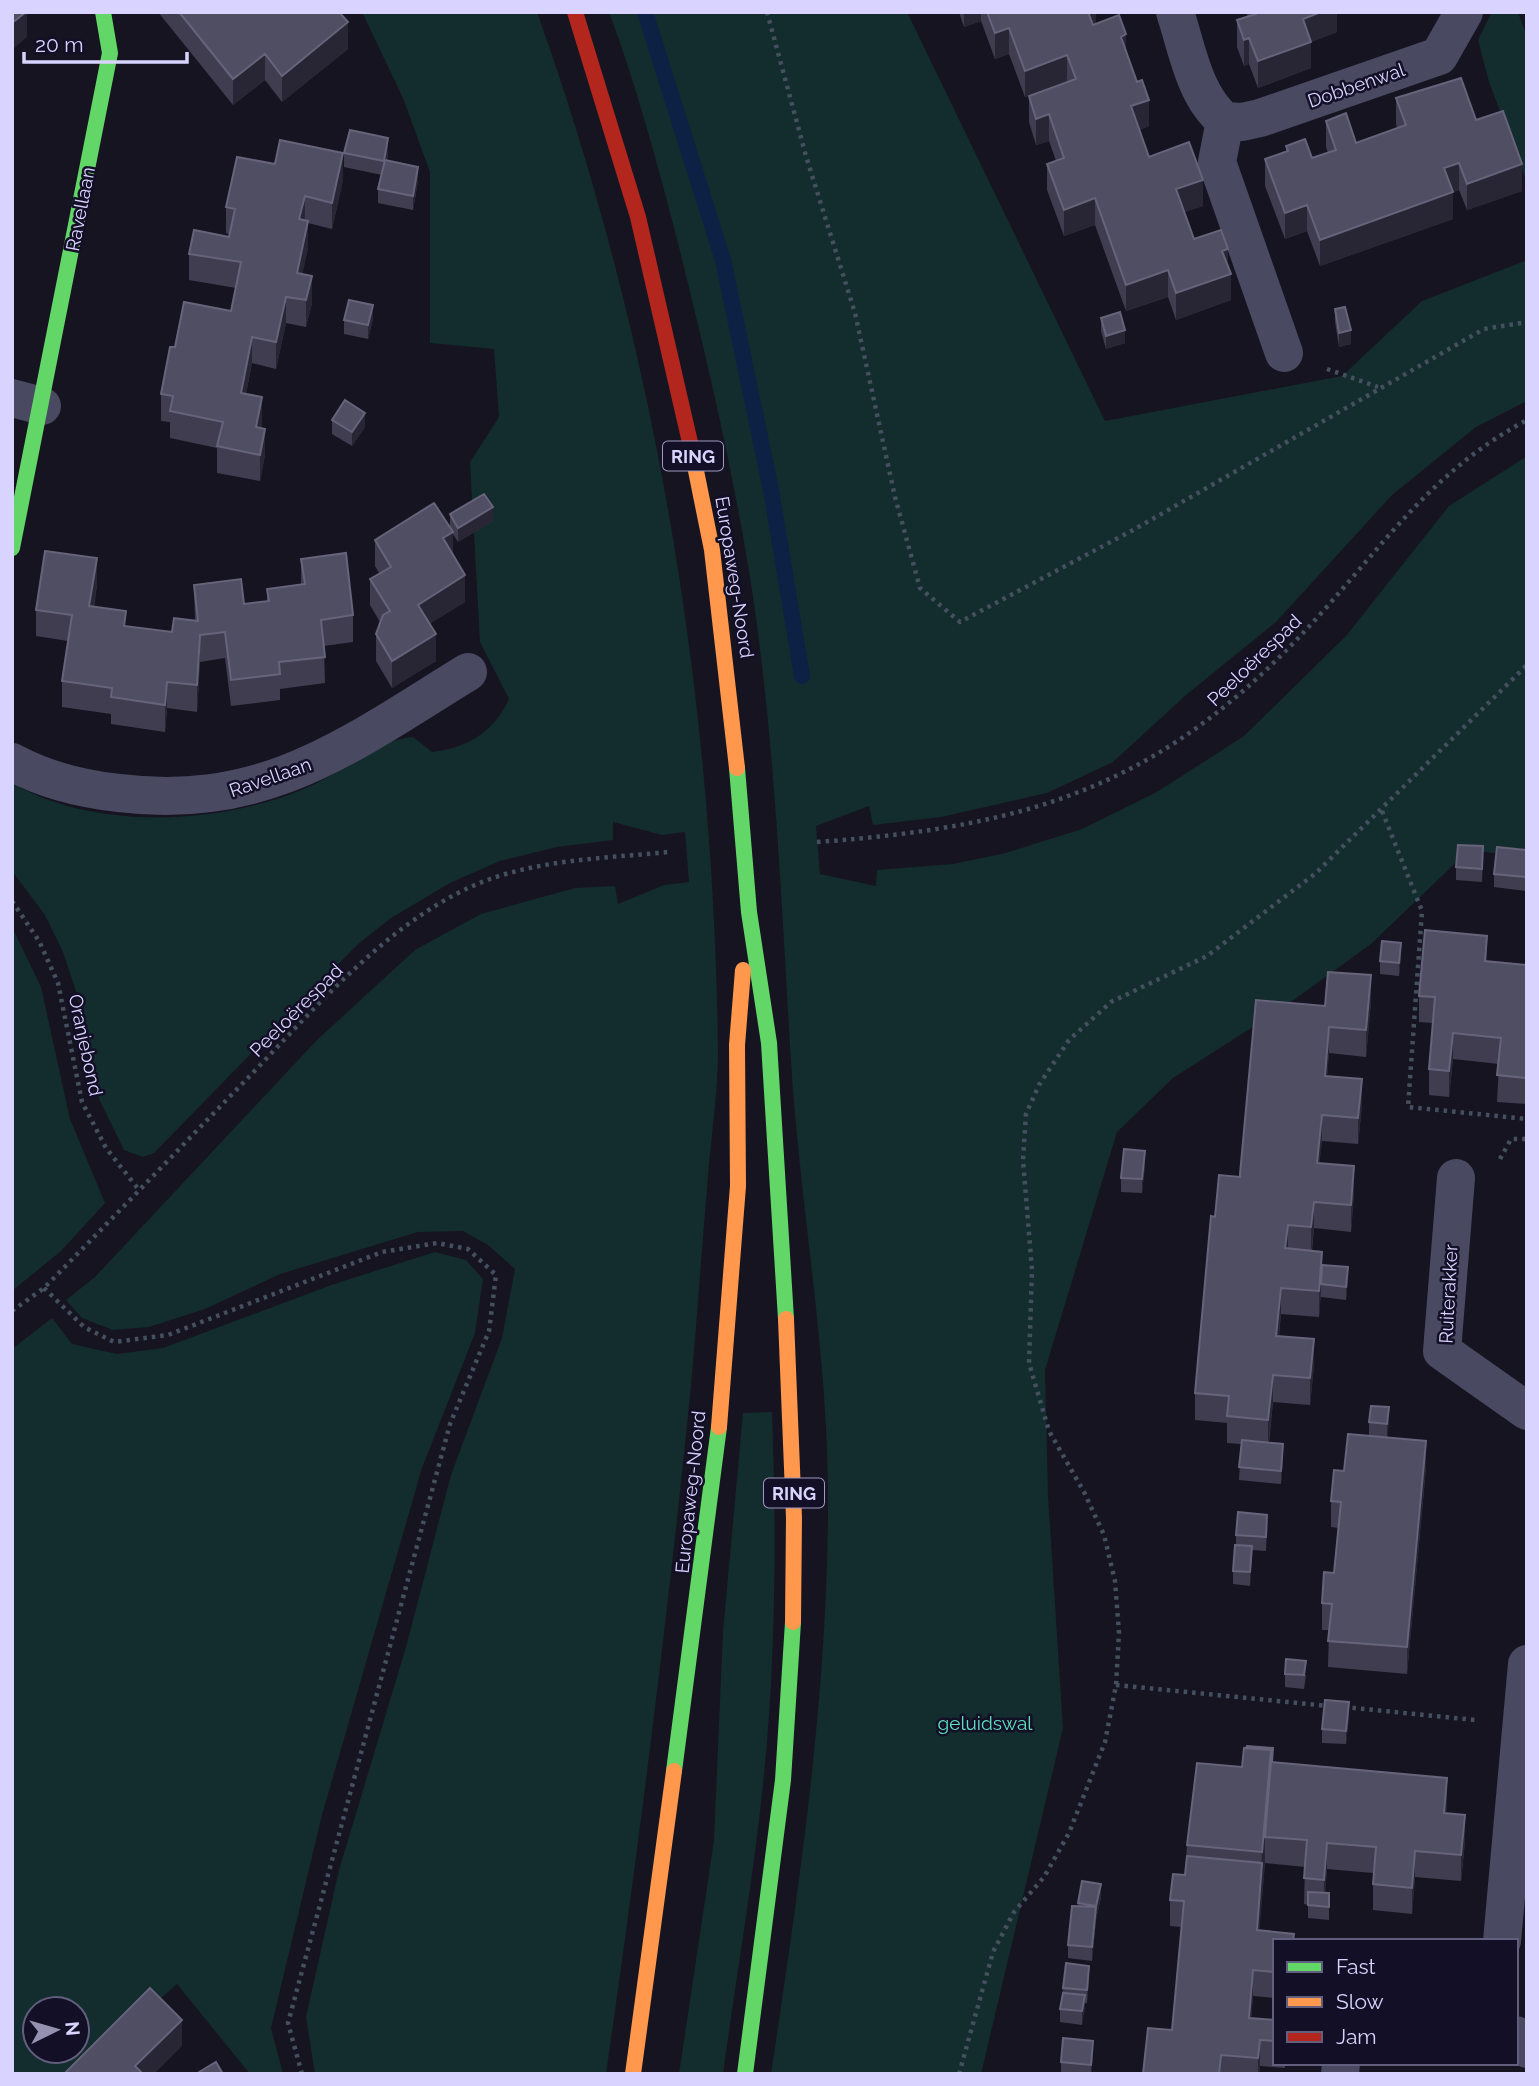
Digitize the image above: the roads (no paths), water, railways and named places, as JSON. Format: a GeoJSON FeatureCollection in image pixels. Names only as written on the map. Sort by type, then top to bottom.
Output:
{"type":"FeatureCollection","features":[{"type":"Feature","properties":{"kind":"main road","name":"Ravellaan"},"geometry":{"type":"LineString","coordinates":[[12,548],[27,402],[110,53],[103,12]]}},
{"type":"Feature","properties":{"kind":"main road","name":"Europaweg-Noord"},"geometry":{"type":"LineString","coordinates":[[575,12],[638,217],[688,431],[712,550],[733,725],[749,912],[769,1043],[794,1518],[793,1646],[783,1780],[745,2074]]}},
{"type":"Feature","properties":{"kind":"main road","name":"Europaweg-Noord"},"geometry":{"type":"LineString","coordinates":[[633,2074],[715,1472],[738,1186],[737,1045],[749,912]]}},
{"type":"Feature","properties":{"kind":"street"},"geometry":{"type":"LineString","coordinates":[[1175,12],[1202,93],[1212,111],[1225,121],[1217,162],[1284,353]]}},
{"type":"Feature","properties":{"kind":"street","name":"Dobbenwal"},"geometry":{"type":"LineString","coordinates":[[1225,121],[1242,122],[1260,118],[1438,56],[1464,12]]}},
{"type":"Feature","properties":{"kind":"street","name":"Ravellaan"},"geometry":{"type":"LineString","coordinates":[[12,762],[81,789],[142,796],[216,795],[284,776],[342,749],[468,672]]}},
{"type":"Feature","properties":{"kind":"street","name":"Ruiterakker"},"geometry":{"type":"LineString","coordinates":[[1456,1178],[1442,1350],[1527,1411]]}},
{"type":"Feature","properties":{"kind":"street"},"geometry":{"type":"LineString","coordinates":[[1502,1939],[1527,1664]]}},
{"type":"Feature","properties":{"kind":"waterway"},"geometry":{"type":"LineString","coordinates":[[645,12],[723,260],[771,490],[802,676]]}},
{"type":"Feature","properties":{"kind":"park label","name":"geluidswal"},"geometry":{"type":"Point","coordinates":[985,1723]}}]}
